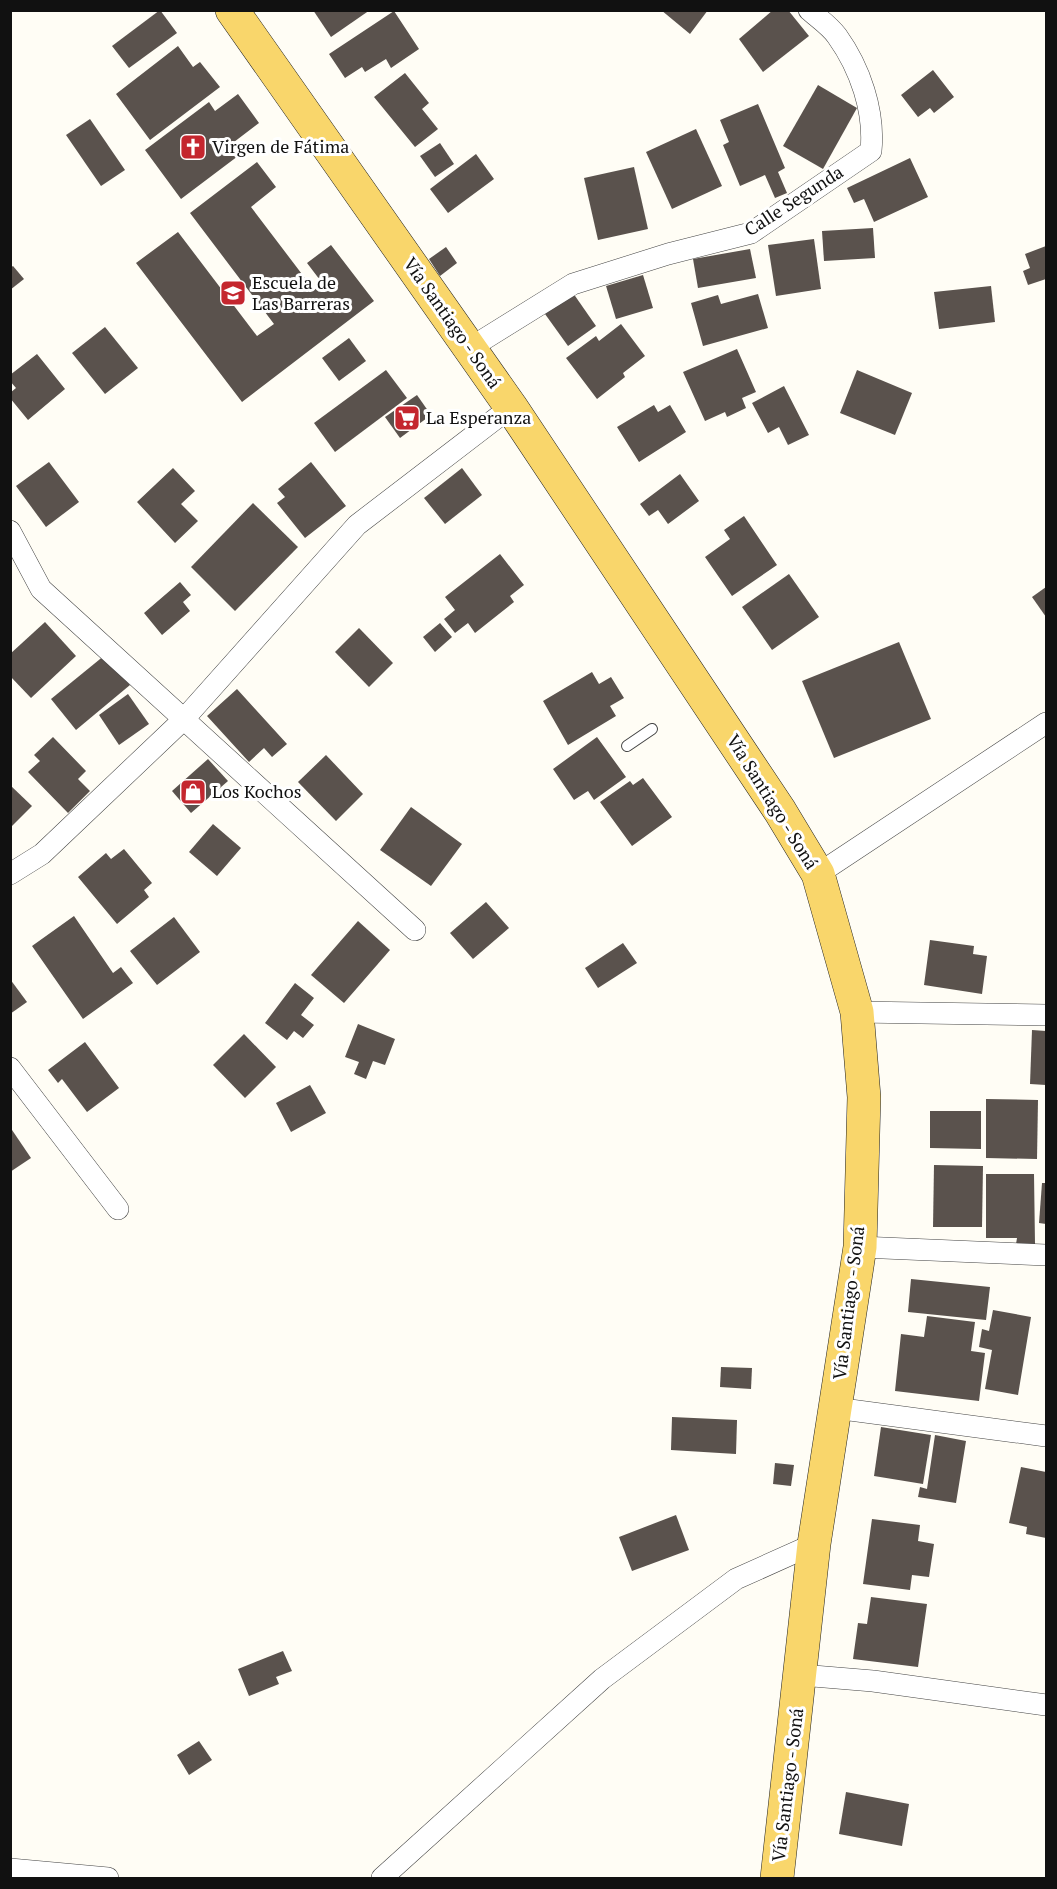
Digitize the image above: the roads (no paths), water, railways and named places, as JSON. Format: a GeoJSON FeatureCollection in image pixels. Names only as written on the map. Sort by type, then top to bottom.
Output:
{"type":"FeatureCollection","features":[{"type":"Feature","properties":{"kind":"main road","name":"Vía Santiago - Soná"},"geometry":{"type":"LineString","coordinates":[[232,10],[511,407],[780,811],[818,874],[857,1012],[864,1097],[860,1247],[814,1544],[777,1878]]}},
{"type":"Feature","properties":{"kind":"street","name":"Calle Segunda"},"geometry":{"type":"LineString","coordinates":[[470,348],[573,284],[668,254],[751,233],[871,151],[873,129],[860,75],[836,34],[809,10]]}},
{"type":"Feature","properties":{"kind":"street"},"geometry":{"type":"LineString","coordinates":[[10,874],[42,854],[184,719],[357,525],[511,407]]}},
{"type":"Feature","properties":{"kind":"street"},"geometry":{"type":"LineString","coordinates":[[10,531],[41,589],[415,930]]}},
{"type":"Feature","properties":{"kind":"street"},"geometry":{"type":"LineString","coordinates":[[818,874],[1047,723]]}},
{"type":"Feature","properties":{"kind":"street"},"geometry":{"type":"LineString","coordinates":[[857,1012],[1047,1015]]}},
{"type":"Feature","properties":{"kind":"street"},"geometry":{"type":"LineString","coordinates":[[10,1068],[118,1209]]}},
{"type":"Feature","properties":{"kind":"street"},"geometry":{"type":"LineString","coordinates":[[860,1247],[1047,1255]]}},
{"type":"Feature","properties":{"kind":"street"},"geometry":{"type":"LineString","coordinates":[[835,1408],[1047,1436]]}},
{"type":"Feature","properties":{"kind":"street"},"geometry":{"type":"LineString","coordinates":[[382,1878],[602,1679],[736,1579],[814,1544]]}},
{"type":"Feature","properties":{"kind":"street"},"geometry":{"type":"LineString","coordinates":[[801,1674],[873,1681],[1047,1705]]}},
{"type":"Feature","properties":{"kind":"street"},"geometry":{"type":"LineString","coordinates":[[10,1869],[108,1878]]}},
{"type":"Feature","properties":{"kind":"lane"},"geometry":{"type":"LineString","coordinates":[[627,746],[652,729]]}},
{"type":"Feature","properties":{"kind":"place","name":"Virgen de Fátima"},"geometry":{"type":"Point","coordinates":[193,147]}},
{"type":"Feature","properties":{"kind":"place","name":"Escuela de Las Barreras"},"geometry":{"type":"Point","coordinates":[233,293]}},
{"type":"Feature","properties":{"kind":"place","name":"La Esperanza"},"geometry":{"type":"Point","coordinates":[407,418]}},
{"type":"Feature","properties":{"kind":"place","name":"Los Kochos"},"geometry":{"type":"Point","coordinates":[193,792]}}]}
